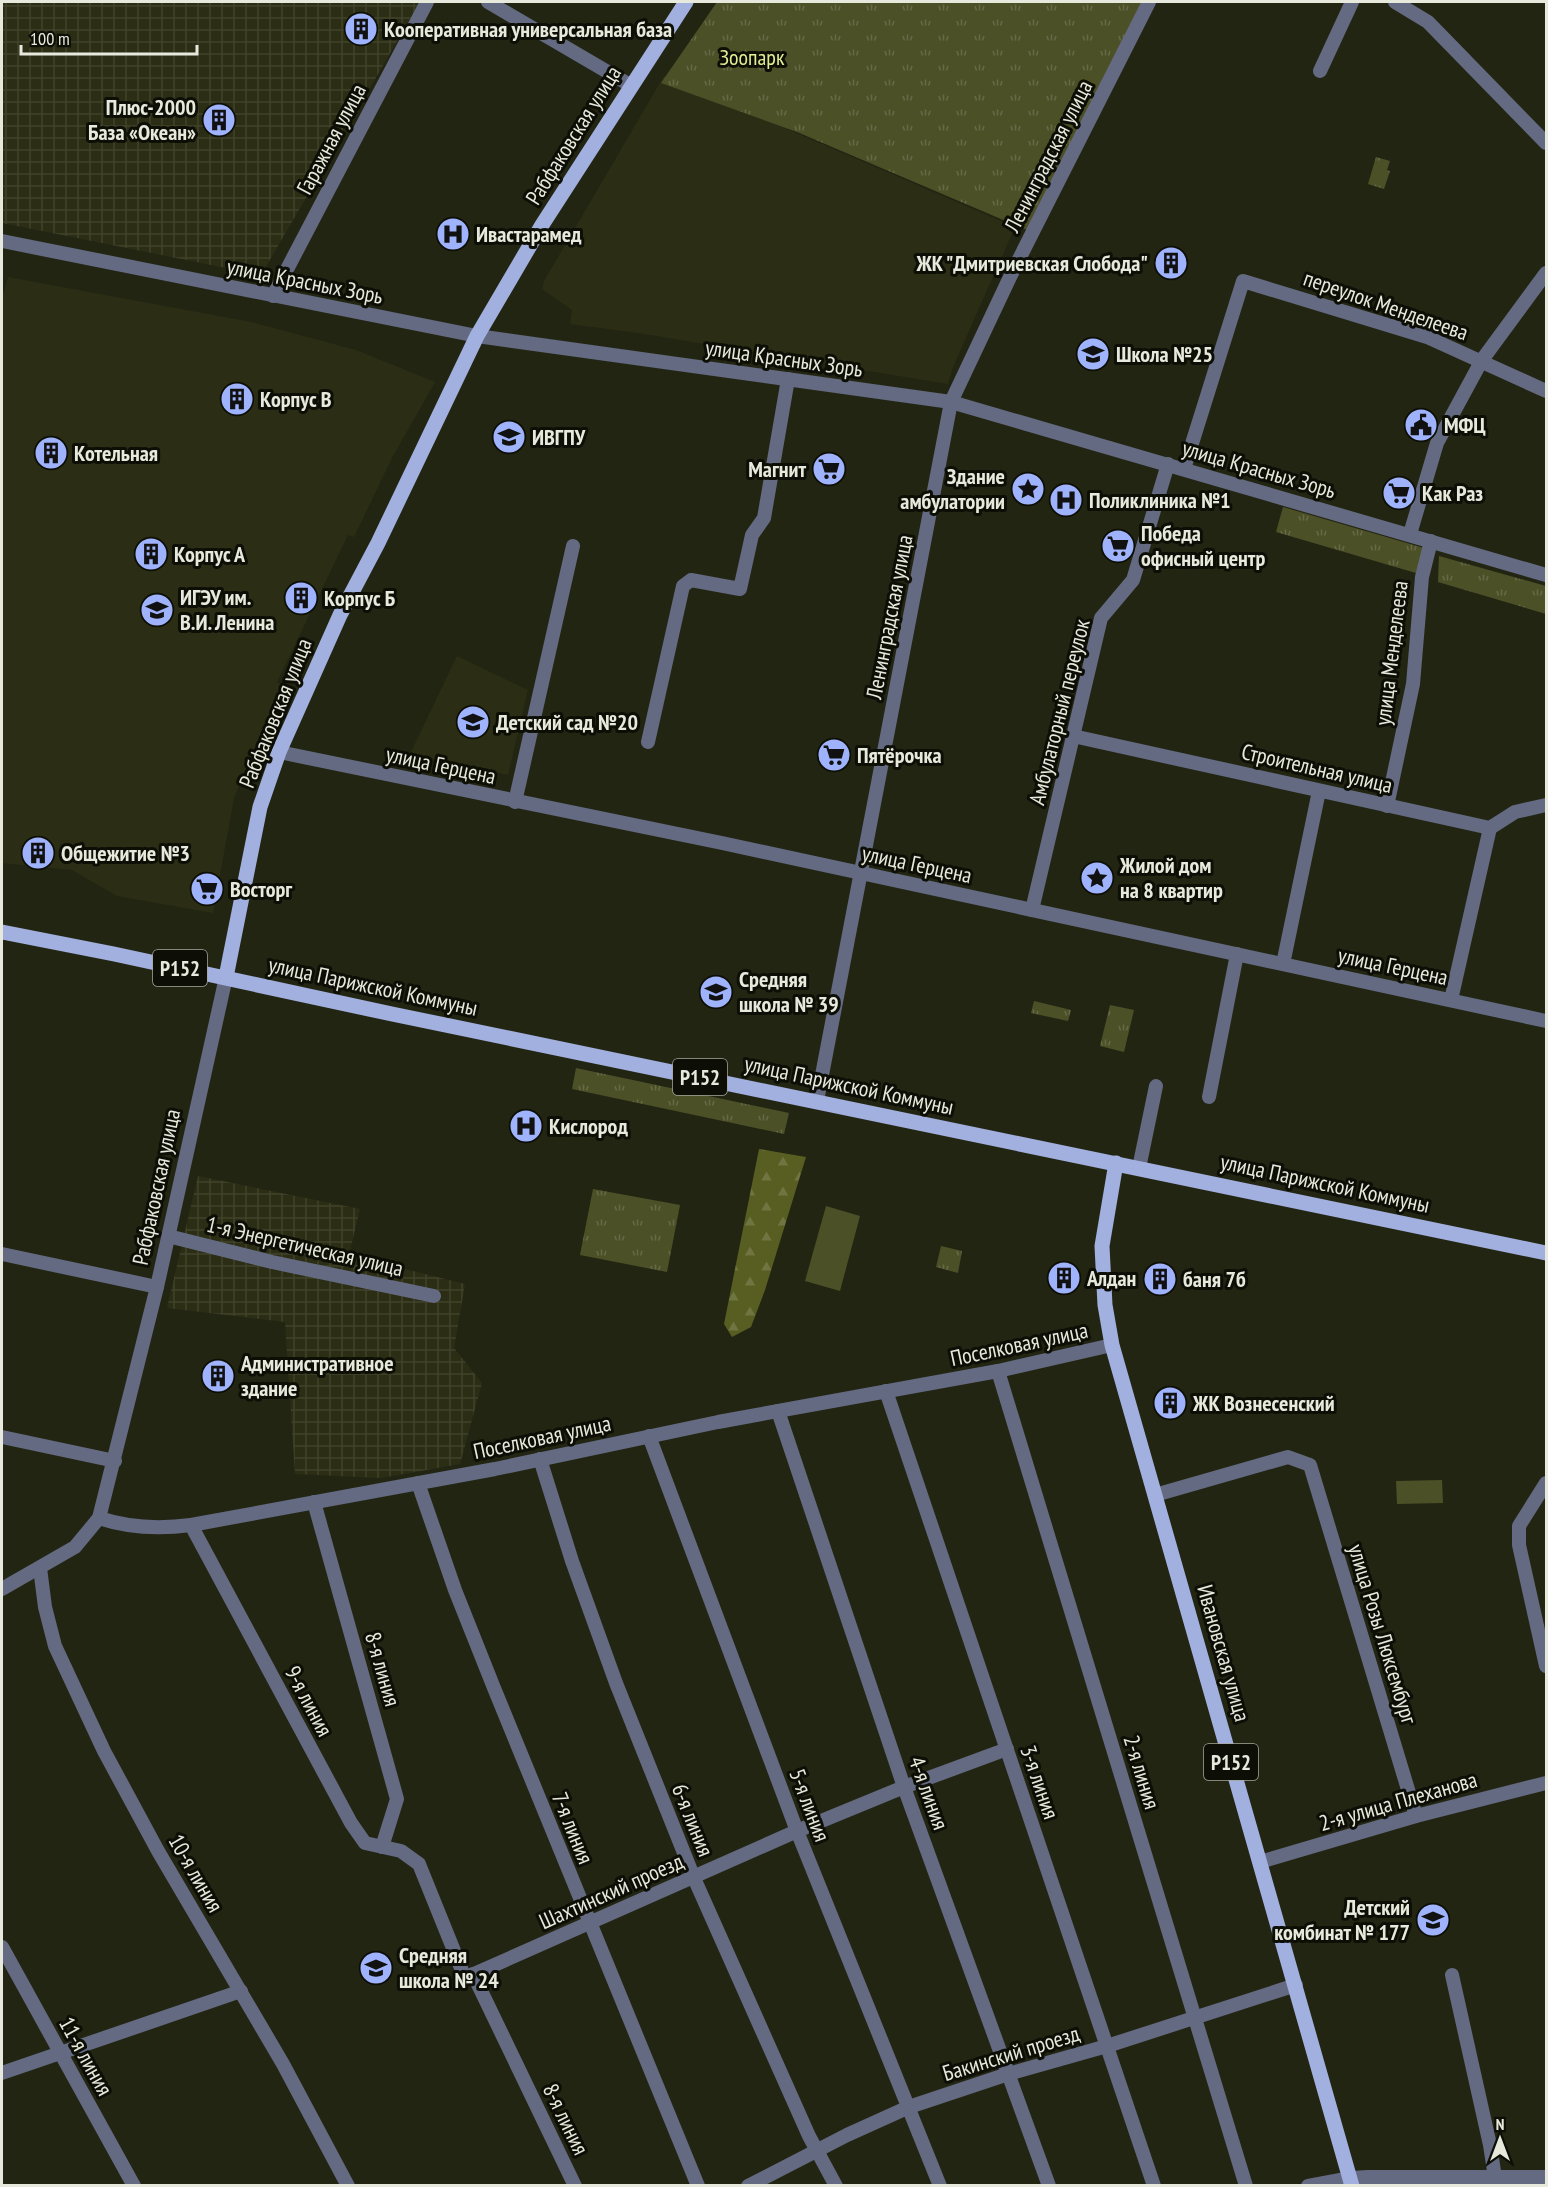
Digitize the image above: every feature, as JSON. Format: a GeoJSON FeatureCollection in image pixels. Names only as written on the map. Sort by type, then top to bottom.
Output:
{"type":"FeatureCollection","features":[{"type":"Feature","properties":{"kind":"main road","name":"Рабфаковская улица"},"geometry":{"type":"LineString","coordinates":[[226,977],[260,807],[279,752],[340,615],[477,336],[542,225],[630,85],[686,2]]}},
{"type":"Feature","properties":{"kind":"main road","name":"улица Парижской Коммуны"},"geometry":{"type":"LineString","coordinates":[[2,932],[1546,1253]]}},
{"type":"Feature","properties":{"kind":"main road","name":"Ивановская улица"},"geometry":{"type":"LineString","coordinates":[[1116,1163],[1102,1246],[1105,1305],[1112,1346],[1351,2182]]}},
{"type":"Feature","properties":{"kind":"street","name":"Гаражная улица"},"geometry":{"type":"LineString","coordinates":[[273,296],[427,2]]}},
{"type":"Feature","properties":{"kind":"street"},"geometry":{"type":"LineString","coordinates":[[488,2],[630,85]]}},
{"type":"Feature","properties":{"kind":"street","name":"Ленинградская улица"},"geometry":{"type":"LineString","coordinates":[[817,1101],[951,402],[1010,277],[1149,2]]}},
{"type":"Feature","properties":{"kind":"street"},"geometry":{"type":"LineString","coordinates":[[1320,70],[1352,2]]}},
{"type":"Feature","properties":{"kind":"street"},"geometry":{"type":"LineString","coordinates":[[1395,2],[1428,22],[1546,143]]}},
{"type":"Feature","properties":{"kind":"street","name":"улица Красных Зорь"},"geometry":{"type":"LineString","coordinates":[[2,241],[477,336],[951,402],[1546,575]]}},
{"type":"Feature","properties":{"kind":"street"},"geometry":{"type":"LineString","coordinates":[[1410,534],[1437,443],[1482,360],[1546,273]]}},
{"type":"Feature","properties":{"kind":"street","name":"переулок Менделеева"},"geometry":{"type":"LineString","coordinates":[[1185,469],[1243,280],[1427,337],[1546,391]]}},
{"type":"Feature","properties":{"kind":"street"},"geometry":{"type":"LineString","coordinates":[[648,742],[683,586],[691,580],[740,589],[752,535],[764,518],[788,380]]}},
{"type":"Feature","properties":{"kind":"street","name":"Амбулаторный переулок"},"geometry":{"type":"LineString","coordinates":[[1032,910],[1101,618],[1133,580],[1168,464]]}},
{"type":"Feature","properties":{"kind":"street","name":"улица Менделеева"},"geometry":{"type":"LineString","coordinates":[[1387,806],[1413,684],[1422,577],[1431,541]]}},
{"type":"Feature","properties":{"kind":"street"},"geometry":{"type":"LineString","coordinates":[[515,802],[573,546]]}},
{"type":"Feature","properties":{"kind":"street","name":"Строительная улица"},"geometry":{"type":"LineString","coordinates":[[1073,736],[1490,828]]}},
{"type":"Feature","properties":{"kind":"street","name":"улица Герцена"},"geometry":{"type":"LineString","coordinates":[[279,752],[861,873],[1546,1021]]}},
{"type":"Feature","properties":{"kind":"street"},"geometry":{"type":"LineString","coordinates":[[1283,964],[1319,790]]}},
{"type":"Feature","properties":{"kind":"street"},"geometry":{"type":"LineString","coordinates":[[1451,1000],[1490,828],[1515,812],[1546,805]]}},
{"type":"Feature","properties":{"kind":"street"},"geometry":{"type":"LineString","coordinates":[[1209,1097],[1237,954]]}},
{"type":"Feature","properties":{"kind":"street","name":"Рабфаковская улица"},"geometry":{"type":"LineString","coordinates":[[99,1518],[157,1287],[226,977]]}},
{"type":"Feature","properties":{"kind":"street"},"geometry":{"type":"LineString","coordinates":[[1139,1168],[1156,1086]]}},
{"type":"Feature","properties":{"kind":"street","name":"1-я Энергетическая улица"},"geometry":{"type":"LineString","coordinates":[[168,1236],[268,1261],[434,1296]]}},
{"type":"Feature","properties":{"kind":"street"},"geometry":{"type":"LineString","coordinates":[[2,1254],[157,1287]]}},
{"type":"Feature","properties":{"kind":"street","name":"Поселковая улица"},"geometry":{"type":"LineString","coordinates":[[99,1518],[125,1525],[152,1527],[191,1525],[418,1483],[778,1411],[998,1371],[1112,1346]]}},
{"type":"Feature","properties":{"kind":"street","name":"2-я линия"},"geometry":{"type":"LineString","coordinates":[[998,1371],[1246,2186]]}},
{"type":"Feature","properties":{"kind":"street","name":"3-я линия"},"geometry":{"type":"LineString","coordinates":[[886,1391],[1154,2186]]}},
{"type":"Feature","properties":{"kind":"street","name":"4-я линия"},"geometry":{"type":"LineString","coordinates":[[778,1411],[904,1787],[1049,2186]]}},
{"type":"Feature","properties":{"kind":"street","name":"5-я линия"},"geometry":{"type":"LineString","coordinates":[[649,1436],[797,1831],[940,2186]]}},
{"type":"Feature","properties":{"kind":"street"},"geometry":{"type":"LineString","coordinates":[[2,1437],[115,1461]]}},
{"type":"Feature","properties":{"kind":"street","name":"улица Розы Люксембург"},"geometry":{"type":"LineString","coordinates":[[1155,1495],[1288,1457],[1310,1465],[1416,1816]]}},
{"type":"Feature","properties":{"kind":"street","name":"6-я линия"},"geometry":{"type":"LineString","coordinates":[[540,1459],[572,1561],[616,1683],[694,1878],[816,2151],[836,2186]]}},
{"type":"Feature","properties":{"kind":"street","name":"7-я линия"},"geometry":{"type":"LineString","coordinates":[[418,1483],[459,1600],[589,1924],[698,2186]]}},
{"type":"Feature","properties":{"kind":"street"},"geometry":{"type":"LineString","coordinates":[[1546,1483],[1519,1526],[1519,1545],[1546,1666]]}},
{"type":"Feature","properties":{"kind":"street","name":"8-я линия"},"geometry":{"type":"LineString","coordinates":[[314,1502],[398,1799],[382,1847]]}},
{"type":"Feature","properties":{"kind":"street"},"geometry":{"type":"LineString","coordinates":[[2,1589],[75,1547],[99,1518]]}},
{"type":"Feature","properties":{"kind":"street","name":"9-я линия"},"geometry":{"type":"LineString","coordinates":[[191,1525],[351,1823],[365,1843],[401,1851],[419,1864]]}},
{"type":"Feature","properties":{"kind":"street","name":"10-я линия"},"geometry":{"type":"LineString","coordinates":[[40,1568],[45,1606],[55,1646],[104,1751],[158,1851],[241,1991],[348,2186]]}},
{"type":"Feature","properties":{"kind":"street","name":"Шахтинский проезд"},"geometry":{"type":"LineString","coordinates":[[469,1976],[797,1831],[904,1787],[1007,1749]]}},
{"type":"Feature","properties":{"kind":"street","name":"2-я улица Плеханова"},"geometry":{"type":"LineString","coordinates":[[1260,1862],[1416,1816],[1546,1783]]}},
{"type":"Feature","properties":{"kind":"street","name":"8-я линия"},"geometry":{"type":"LineString","coordinates":[[419,1864],[469,1976],[574,2186]]}},
{"type":"Feature","properties":{"kind":"street","name":"11-я линия"},"geometry":{"type":"LineString","coordinates":[[2,1947],[134,2186]]}},
{"type":"Feature","properties":{"kind":"street"},"geometry":{"type":"LineString","coordinates":[[1452,1975],[1496,2181]]}},
{"type":"Feature","properties":{"kind":"street","name":"Бакинский проезд"},"geometry":{"type":"LineString","coordinates":[[748,2186],[909,2107],[1296,1985]]}},
{"type":"Feature","properties":{"kind":"street"},"geometry":{"type":"LineString","coordinates":[[2,2073],[241,1991]]}},
{"type":"Feature","properties":{"kind":"street"},"geometry":{"type":"LineString","coordinates":[[1308,2186],[1351,2182],[1496,2181],[1546,2177]]}},
{"type":"Feature","properties":{"kind":"shaded area"},"geometry":{"type":"Polygon","coordinates":[[[2,2],[420,2],[261,275],[2,223],[2,2]]]}},
{"type":"Feature","properties":{"kind":"shaded area"},"geometry":{"type":"Polygon","coordinates":[[[664,76],[1015,227],[953,367],[948,384],[570,324],[572,310],[542,289],[544,281],[664,76]]]}},
{"type":"Feature","properties":{"kind":"shaded area","name":"ИГЭУ им. В.И. Ленина"},"geometry":{"type":"Polygon","coordinates":[[[8,277],[251,322],[356,350],[435,382],[392,458],[354,537],[348,535],[277,682],[282,685],[234,798],[213,913],[117,896],[72,870],[2,863],[2,298],[8,277]]]}},
{"type":"Feature","properties":{"kind":"shaded area","name":"Детский сад №20"},"geometry":{"type":"Polygon","coordinates":[[[457,656],[528,690],[508,775],[410,754],[457,656]]]}},
{"type":"Feature","properties":{"kind":"shaded area"},"geometry":{"type":"Polygon","coordinates":[[[198,1176],[360,1209],[349,1255],[465,1284],[454,1348],[482,1383],[460,1464],[381,1478],[295,1474],[285,1322],[167,1308],[198,1176]]]}},
{"type":"Feature","properties":{"kind":"green space","name":"Зоопарк"},"geometry":{"type":"Polygon","coordinates":[[[717,2],[1150,2],[1034,233],[797,132],[661,83],[717,2]]]}},
{"type":"Feature","properties":{"kind":"green space"},"geometry":{"type":"Polygon","coordinates":[[[1376,157],[1390,161],[1387,170],[1390,171],[1384,189],[1368,184],[1376,157]]]}},
{"type":"Feature","properties":{"kind":"green space"},"geometry":{"type":"Polygon","coordinates":[[[1283,507],[1424,548],[1416,573],[1276,532],[1283,507]]]}},
{"type":"Feature","properties":{"kind":"green space"},"geometry":{"type":"Polygon","coordinates":[[[1439,556],[1546,586],[1546,614],[1438,582],[1439,556]]]}},
{"type":"Feature","properties":{"kind":"green space"},"geometry":{"type":"Polygon","coordinates":[[[1034,1001],[1071,1010],[1068,1021],[1031,1013],[1034,1001]]]}},
{"type":"Feature","properties":{"kind":"green space"},"geometry":{"type":"Polygon","coordinates":[[[1110,1005],[1134,1010],[1124,1052],[1100,1046],[1110,1005]]]}},
{"type":"Feature","properties":{"kind":"green space"},"geometry":{"type":"Polygon","coordinates":[[[576,1068],[789,1113],[784,1134],[572,1089],[576,1068]]]}},
{"type":"Feature","properties":{"kind":"green space"},"geometry":{"type":"Polygon","coordinates":[[[759,1149],[806,1157],[765,1290],[751,1327],[732,1337],[724,1324],[759,1149]]]}},
{"type":"Feature","properties":{"kind":"green space"},"geometry":{"type":"Polygon","coordinates":[[[593,1189],[680,1205],[667,1272],[580,1255],[593,1189]]]}},
{"type":"Feature","properties":{"kind":"green space"},"geometry":{"type":"Polygon","coordinates":[[[826,1206],[860,1216],[840,1291],[805,1281],[826,1206]]]}},
{"type":"Feature","properties":{"kind":"green space"},"geometry":{"type":"Polygon","coordinates":[[[941,1246],[962,1251],[958,1273],[936,1267],[941,1246]]]}},
{"type":"Feature","properties":{"kind":"green space"},"geometry":{"type":"Polygon","coordinates":[[[1442,1480],[1443,1503],[1397,1504],[1396,1481],[1442,1480]]]}},
{"type":"Feature","properties":{"kind":"place","name":"Кооперативная универсальная база"},"geometry":{"type":"Point","coordinates":[361,29]}},
{"type":"Feature","properties":{"kind":"place","name":"Плюс-2000 База «Океан»"},"geometry":{"type":"Point","coordinates":[219,120]}},
{"type":"Feature","properties":{"kind":"place","name":"Ивастарамед"},"geometry":{"type":"Point","coordinates":[453,234]}},
{"type":"Feature","properties":{"kind":"place","name":"ЖК \"Дмитриевская Слобода\""},"geometry":{"type":"Point","coordinates":[1171,263]}},
{"type":"Feature","properties":{"kind":"place","name":"Школа №25"},"geometry":{"type":"Point","coordinates":[1093,354]}},
{"type":"Feature","properties":{"kind":"place","name":"Корпус В"},"geometry":{"type":"Point","coordinates":[237,399]}},
{"type":"Feature","properties":{"kind":"place","name":"МФЦ"},"geometry":{"type":"Point","coordinates":[1421,425]}},
{"type":"Feature","properties":{"kind":"place","name":"ИВГПУ"},"geometry":{"type":"Point","coordinates":[509,437]}},
{"type":"Feature","properties":{"kind":"place","name":"Котельная"},"geometry":{"type":"Point","coordinates":[51,453]}},
{"type":"Feature","properties":{"kind":"place","name":"Магнит"},"geometry":{"type":"Point","coordinates":[829,469]}},
{"type":"Feature","properties":{"kind":"place","name":"Здание амбулатории"},"geometry":{"type":"Point","coordinates":[1028,489]}},
{"type":"Feature","properties":{"kind":"place","name":"Как Раз"},"geometry":{"type":"Point","coordinates":[1399,493]}},
{"type":"Feature","properties":{"kind":"place","name":"Поликлиника №1"},"geometry":{"type":"Point","coordinates":[1066,500]}},
{"type":"Feature","properties":{"kind":"place","name":"Победа офисный центр"},"geometry":{"type":"Point","coordinates":[1118,546]}},
{"type":"Feature","properties":{"kind":"place","name":"Корпус А"},"geometry":{"type":"Point","coordinates":[151,554]}},
{"type":"Feature","properties":{"kind":"place","name":"Корпус Б"},"geometry":{"type":"Point","coordinates":[301,598]}},
{"type":"Feature","properties":{"kind":"place","name":"ИГЭУ им. В.И. Ленина"},"geometry":{"type":"Point","coordinates":[157,610]}},
{"type":"Feature","properties":{"kind":"place","name":"Детский сад №20"},"geometry":{"type":"Point","coordinates":[473,722]}},
{"type":"Feature","properties":{"kind":"place","name":"Пятёрочка"},"geometry":{"type":"Point","coordinates":[834,755]}},
{"type":"Feature","properties":{"kind":"place","name":"Общежитие №3"},"geometry":{"type":"Point","coordinates":[38,853]}},
{"type":"Feature","properties":{"kind":"place","name":"Жилой дом на 8 квартир"},"geometry":{"type":"Point","coordinates":[1097,878]}},
{"type":"Feature","properties":{"kind":"place","name":"Восторг"},"geometry":{"type":"Point","coordinates":[207,889]}},
{"type":"Feature","properties":{"kind":"place","name":"Средняя школа № 39"},"geometry":{"type":"Point","coordinates":[716,992]}},
{"type":"Feature","properties":{"kind":"place","name":"Кислород"},"geometry":{"type":"Point","coordinates":[526,1126]}},
{"type":"Feature","properties":{"kind":"place","name":"Алдан"},"geometry":{"type":"Point","coordinates":[1064,1278]}},
{"type":"Feature","properties":{"kind":"place","name":"баня 7б"},"geometry":{"type":"Point","coordinates":[1160,1279]}},
{"type":"Feature","properties":{"kind":"place","name":"Административное здание"},"geometry":{"type":"Point","coordinates":[218,1376]}},
{"type":"Feature","properties":{"kind":"place","name":"ЖК Вознесенский"},"geometry":{"type":"Point","coordinates":[1170,1403]}},
{"type":"Feature","properties":{"kind":"place","name":"Детский комбинат № 177"},"geometry":{"type":"Point","coordinates":[1433,1920]}},
{"type":"Feature","properties":{"kind":"place","name":"Средняя школа № 24"},"geometry":{"type":"Point","coordinates":[376,1968]}}]}
